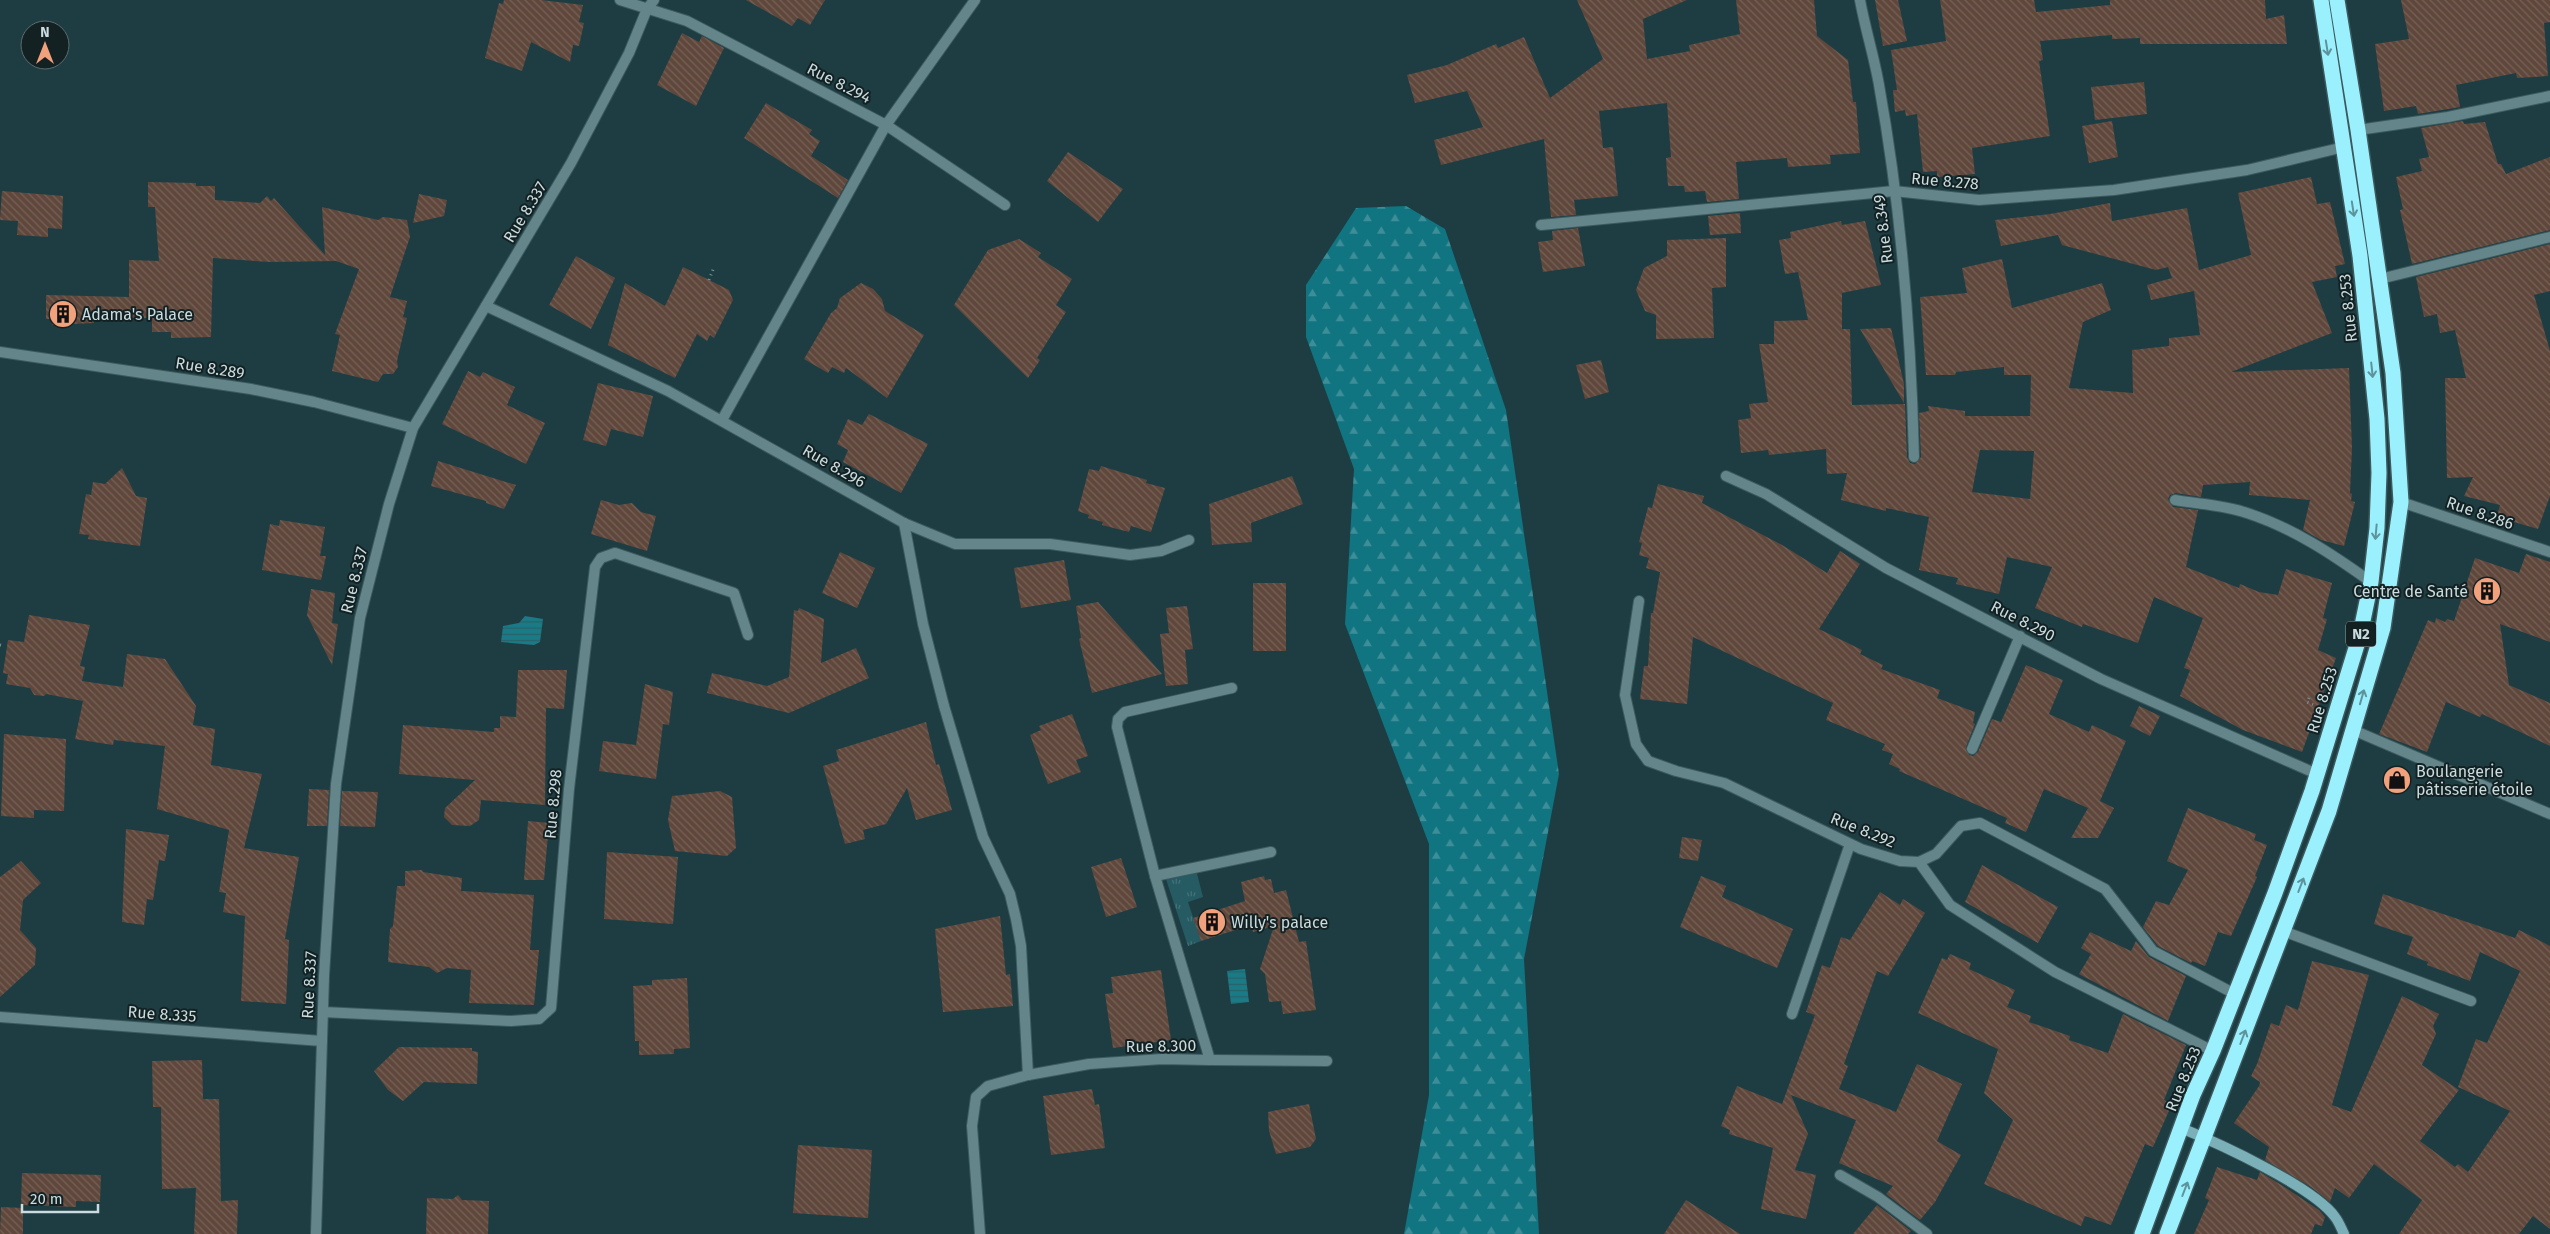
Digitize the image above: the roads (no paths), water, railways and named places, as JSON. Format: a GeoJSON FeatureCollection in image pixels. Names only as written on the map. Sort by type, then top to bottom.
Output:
{"type":"FeatureCollection","features":[{"type":"Feature","properties":{"kind":"highway","name":"Rue 8.253"},"geometry":{"type":"LineString","coordinates":[[2142,1234],[2181,1128],[2275,893],[2317,774],[2360,635],[2371,582],[2378,491],[2377,419],[2360,256],[2321,0]]}},
{"type":"Feature","properties":{"kind":"highway","name":"N2"},"geometry":{"type":"LineString","coordinates":[[2167,1234],[2329,811],[2382,628],[2401,502],[2393,373],[2337,0]]}},
{"type":"Feature","properties":{"kind":"street","name":"Rue 8.294"},"geometry":{"type":"LineString","coordinates":[[620,0],[687,21],[886,125],[1005,205]]}},
{"type":"Feature","properties":{"kind":"street","name":"Rue 8.337"},"geometry":{"type":"LineString","coordinates":[[316,1234],[323,1012],[336,784],[360,618],[389,504],[414,428],[571,163],[629,53],[647,9],[654,0]]}},
{"type":"Feature","properties":{"kind":"street"},"geometry":{"type":"LineString","coordinates":[[722,420],[886,125],[975,0]]}},
{"type":"Feature","properties":{"kind":"street","name":"Rue 8.349"},"geometry":{"type":"LineString","coordinates":[[1860,0],[1879,84],[1894,191],[1912,375],[1914,457]]}},
{"type":"Feature","properties":{"kind":"street"},"geometry":{"type":"LineString","coordinates":[[2358,130],[2448,118],[2550,96]]}},
{"type":"Feature","properties":{"kind":"street","name":"Rue 8.278"},"geometry":{"type":"LineString","coordinates":[[1542,225],[1894,191],[1978,200],[2114,190],[2247,170],[2344,147]]}},
{"type":"Feature","properties":{"kind":"street"},"geometry":{"type":"LineString","coordinates":[[2380,279],[2550,237]]}},
{"type":"Feature","properties":{"kind":"street","name":"Rue 8.296"},"geometry":{"type":"LineString","coordinates":[[486,306],[668,391],[904,524],[955,544],[1050,544],[1130,555],[1161,551],[1189,540]]}},
{"type":"Feature","properties":{"kind":"street","name":"Rue 8.289"},"geometry":{"type":"LineString","coordinates":[[0,352],[251,389],[314,402],[414,428]]}},
{"type":"Feature","properties":{"kind":"street","name":"Rue 8.290"},"geometry":{"type":"LineString","coordinates":[[1726,476],[1774,499],[1886,568],[2101,679],[2317,774]]}},
{"type":"Feature","properties":{"kind":"street"},"geometry":{"type":"LineString","coordinates":[[2175,500],[2246,512],[2284,527],[2329,551],[2371,582]]}},
{"type":"Feature","properties":{"kind":"street","name":"Rue 8.286"},"geometry":{"type":"LineString","coordinates":[[2401,502],[2550,552]]}},
{"type":"Feature","properties":{"kind":"street"},"geometry":{"type":"LineString","coordinates":[[904,524],[923,624],[944,706],[983,837],[1007,886],[1016,918],[1021,946],[1028,1075]]}},
{"type":"Feature","properties":{"kind":"street","name":"Rue 8.298"},"geometry":{"type":"LineString","coordinates":[[323,1012],[512,1021],[539,1019],[550,1008],[569,789],[595,567],[601,558],[616,553],[734,593],[748,635]]}},
{"type":"Feature","properties":{"kind":"street","name":"Rue 8.292"},"geometry":{"type":"LineString","coordinates":[[1640,601],[1625,695],[1636,744],[1648,761],[1676,771],[1724,783],[1850,844],[1900,861],[1919,862]]}},
{"type":"Feature","properties":{"kind":"street"},"geometry":{"type":"LineString","coordinates":[[1972,749],[2020,636]]}},
{"type":"Feature","properties":{"kind":"street","name":"Rue 8.300"},"geometry":{"type":"LineString","coordinates":[[980,1234],[972,1126],[976,1097],[988,1086],[1028,1075],[1089,1064],[1162,1059],[1210,1060],[1155,876],[1134,800],[1117,727],[1118,719],[1125,712],[1232,688]]}},
{"type":"Feature","properties":{"kind":"street"},"geometry":{"type":"LineString","coordinates":[[2353,730],[2550,814]]}},
{"type":"Feature","properties":{"kind":"street"},"geometry":{"type":"LineString","coordinates":[[2213,1051],[2054,972],[1950,905],[1919,862],[1936,854],[1961,826],[1970,823],[1980,824],[2105,889],[2153,951],[2235,994]]}},
{"type":"Feature","properties":{"kind":"street"},"geometry":{"type":"LineString","coordinates":[[1792,1014],[1850,844]]}},
{"type":"Feature","properties":{"kind":"street"},"geometry":{"type":"LineString","coordinates":[[1155,876],[1271,852]]}},
{"type":"Feature","properties":{"kind":"street"},"geometry":{"type":"LineString","coordinates":[[2283,931],[2471,1001]]}},
{"type":"Feature","properties":{"kind":"street","name":"Rue 8.335"},"geometry":{"type":"LineString","coordinates":[[0,1017],[322,1041]]}},
{"type":"Feature","properties":{"kind":"street"},"geometry":{"type":"LineString","coordinates":[[1210,1060],[1327,1061]]}},
{"type":"Feature","properties":{"kind":"street"},"geometry":{"type":"LineString","coordinates":[[2181,1128],[2205,1138],[2306,1191],[2335,1216],[2344,1234]]}},
{"type":"Feature","properties":{"kind":"street"},"geometry":{"type":"LineString","coordinates":[[1840,1175],[1878,1197],[1927,1234]]}},
{"type":"Feature","properties":{"kind":"place","name":"Adama's Palace"},"geometry":{"type":"Point","coordinates":[63,314]}},
{"type":"Feature","properties":{"kind":"place","name":"Centre de Santé"},"geometry":{"type":"Point","coordinates":[2487,591]}},
{"type":"Feature","properties":{"kind":"place","name":"Boulangerie pâtisserie étoile"},"geometry":{"type":"Point","coordinates":[2397,780]}},
{"type":"Feature","properties":{"kind":"place","name":"Willy's palace"},"geometry":{"type":"Point","coordinates":[1212,922]}}]}
